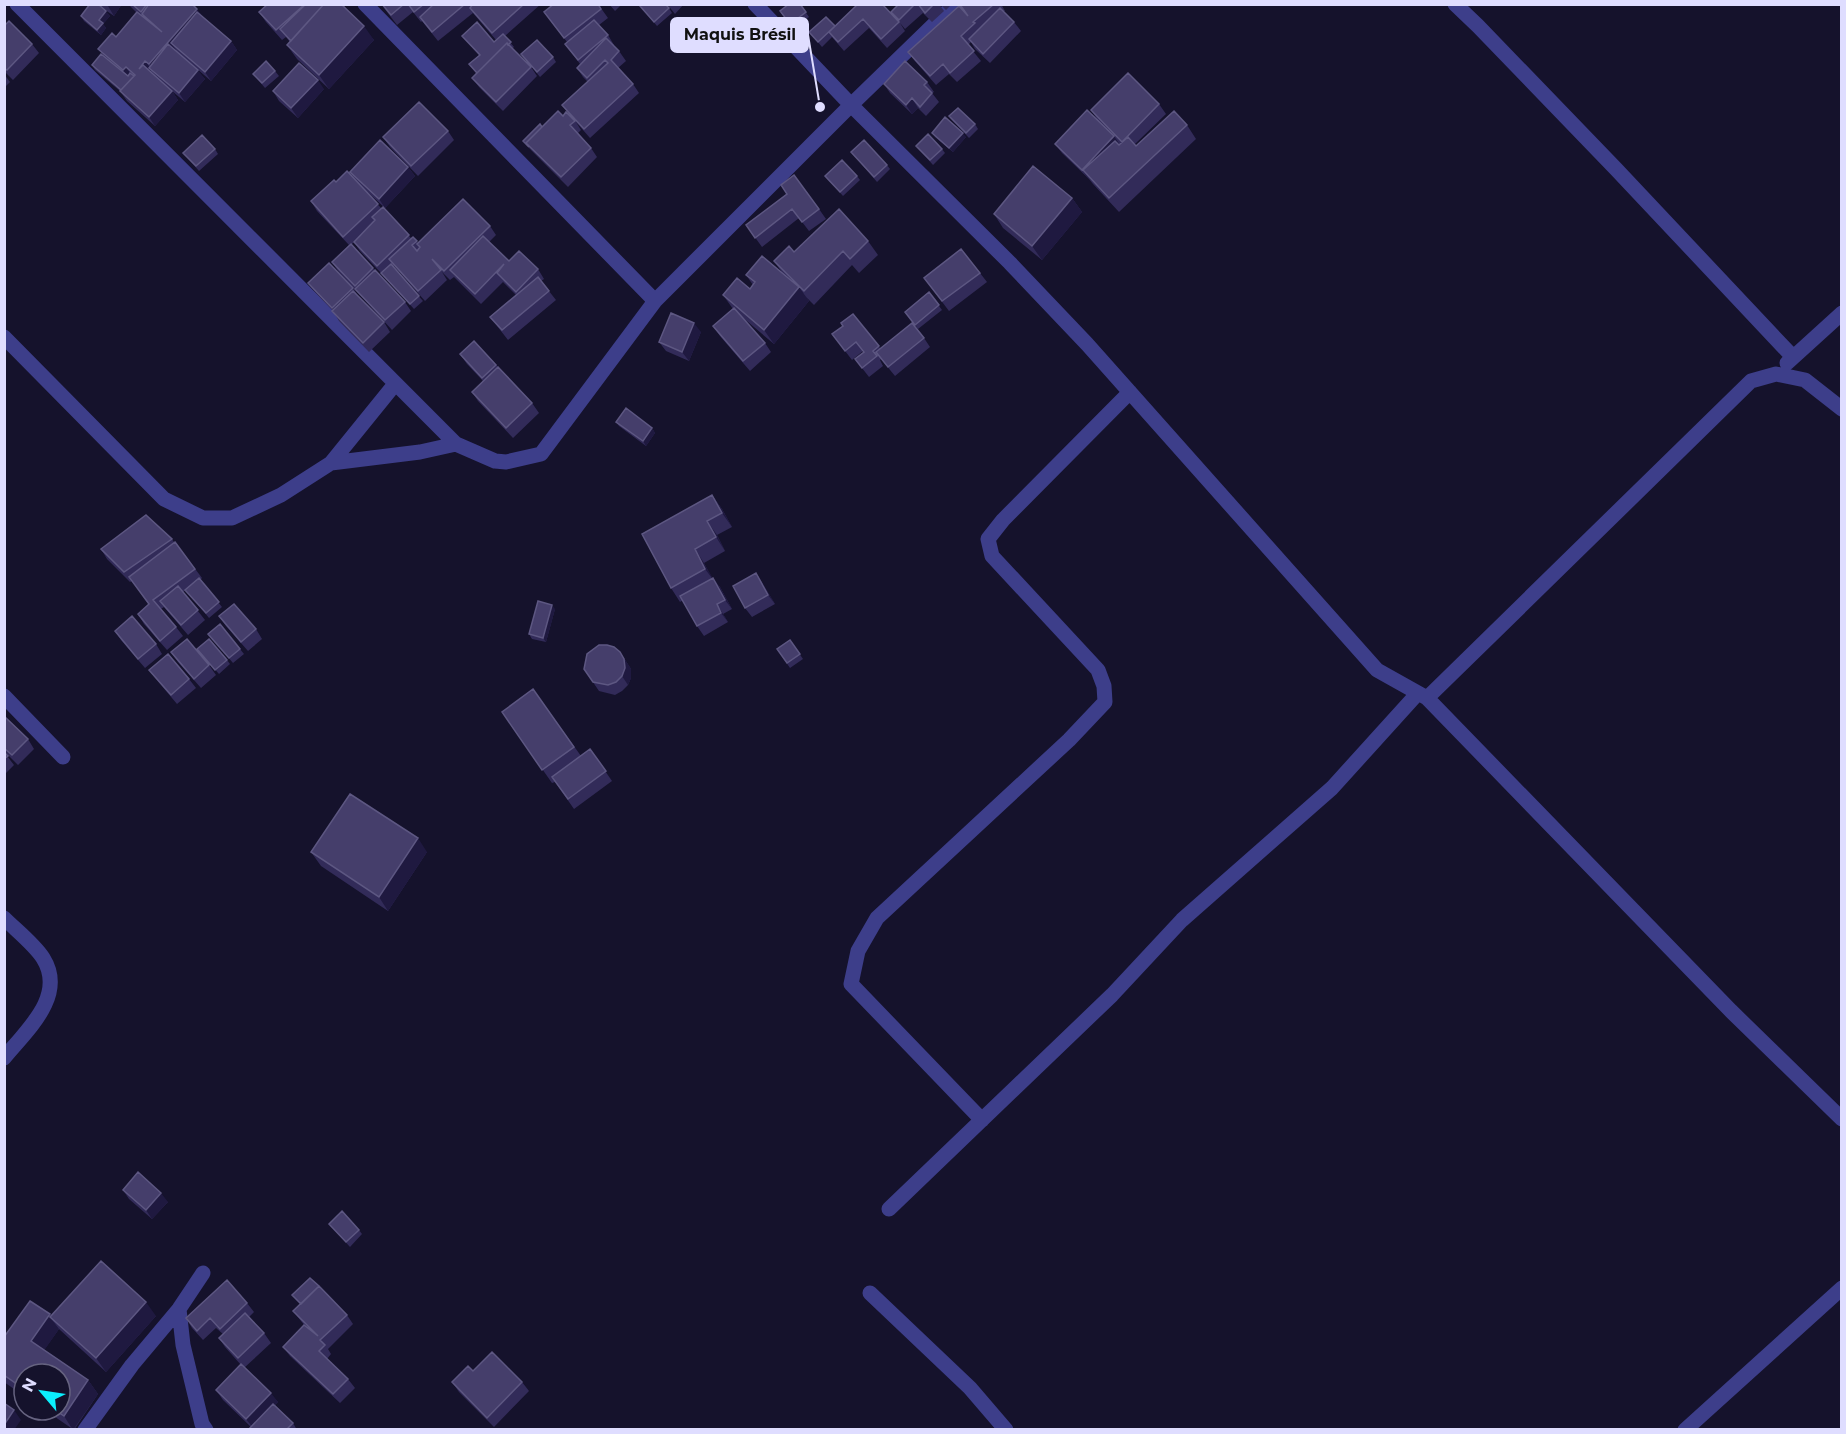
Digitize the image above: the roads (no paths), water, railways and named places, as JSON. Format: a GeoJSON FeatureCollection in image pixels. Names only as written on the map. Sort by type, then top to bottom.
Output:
{"type":"FeatureCollection","features":[{"type":"Feature","properties":{"kind":"street"},"geometry":{"type":"LineString","coordinates":[[17,4],[456,444],[495,461],[506,462],[541,454],[655,301],[955,4]]}},
{"type":"Feature","properties":{"kind":"street"},"geometry":{"type":"LineString","coordinates":[[365,4],[655,301]]}},
{"type":"Feature","properties":{"kind":"street"},"geometry":{"type":"LineString","coordinates":[[755,4],[851,105],[1010,263],[1130,392],[1377,670],[1422,695],[1731,1011],[1842,1119]]}},
{"type":"Feature","properties":{"kind":"street"},"geometry":{"type":"LineString","coordinates":[[1455,4],[1616,169],[1793,357]]}},
{"type":"Feature","properties":{"kind":"street"},"geometry":{"type":"LineString","coordinates":[[1776,374],[1842,313]]}},
{"type":"Feature","properties":{"kind":"street"},"geometry":{"type":"LineString","coordinates":[[4,338],[164,499],[203,518],[232,518],[281,495],[331,463],[395,384]]}},
{"type":"Feature","properties":{"kind":"street"},"geometry":{"type":"LineString","coordinates":[[889,1209],[1112,995],[1182,920],[1332,788],[1422,695],[1751,381],[1776,374],[1805,380],[1842,409]]}},
{"type":"Feature","properties":{"kind":"street"},"geometry":{"type":"LineString","coordinates":[[982,1120],[851,984],[858,951],[877,918],[1069,740],[1105,702],[1104,686],[1098,670],[992,556],[988,539],[1003,520],[1130,392]]}},
{"type":"Feature","properties":{"kind":"street"},"geometry":{"type":"LineString","coordinates":[[331,463],[420,452],[456,444]]}},
{"type":"Feature","properties":{"kind":"street"},"geometry":{"type":"LineString","coordinates":[[4,696],[63,757]]}},
{"type":"Feature","properties":{"kind":"street"},"geometry":{"type":"LineString","coordinates":[[4,918],[44,959],[50,979],[50,991],[46,1006],[4,1058]]}},
{"type":"Feature","properties":{"kind":"street"},"geometry":{"type":"LineString","coordinates":[[85,1430],[132,1365],[179,1309],[203,1273]]}},
{"type":"Feature","properties":{"kind":"street"},"geometry":{"type":"LineString","coordinates":[[1685,1430],[1842,1288]]}},
{"type":"Feature","properties":{"kind":"street"},"geometry":{"type":"LineString","coordinates":[[870,1293],[970,1388],[1006,1430]]}},
{"type":"Feature","properties":{"kind":"street"},"geometry":{"type":"LineString","coordinates":[[179,1309],[183,1345],[202,1424],[206,1430]]}},
{"type":"Feature","properties":{"kind":"place","name":"Maquis Brésil"},"geometry":{"type":"Point","coordinates":[820,107]}}]}
